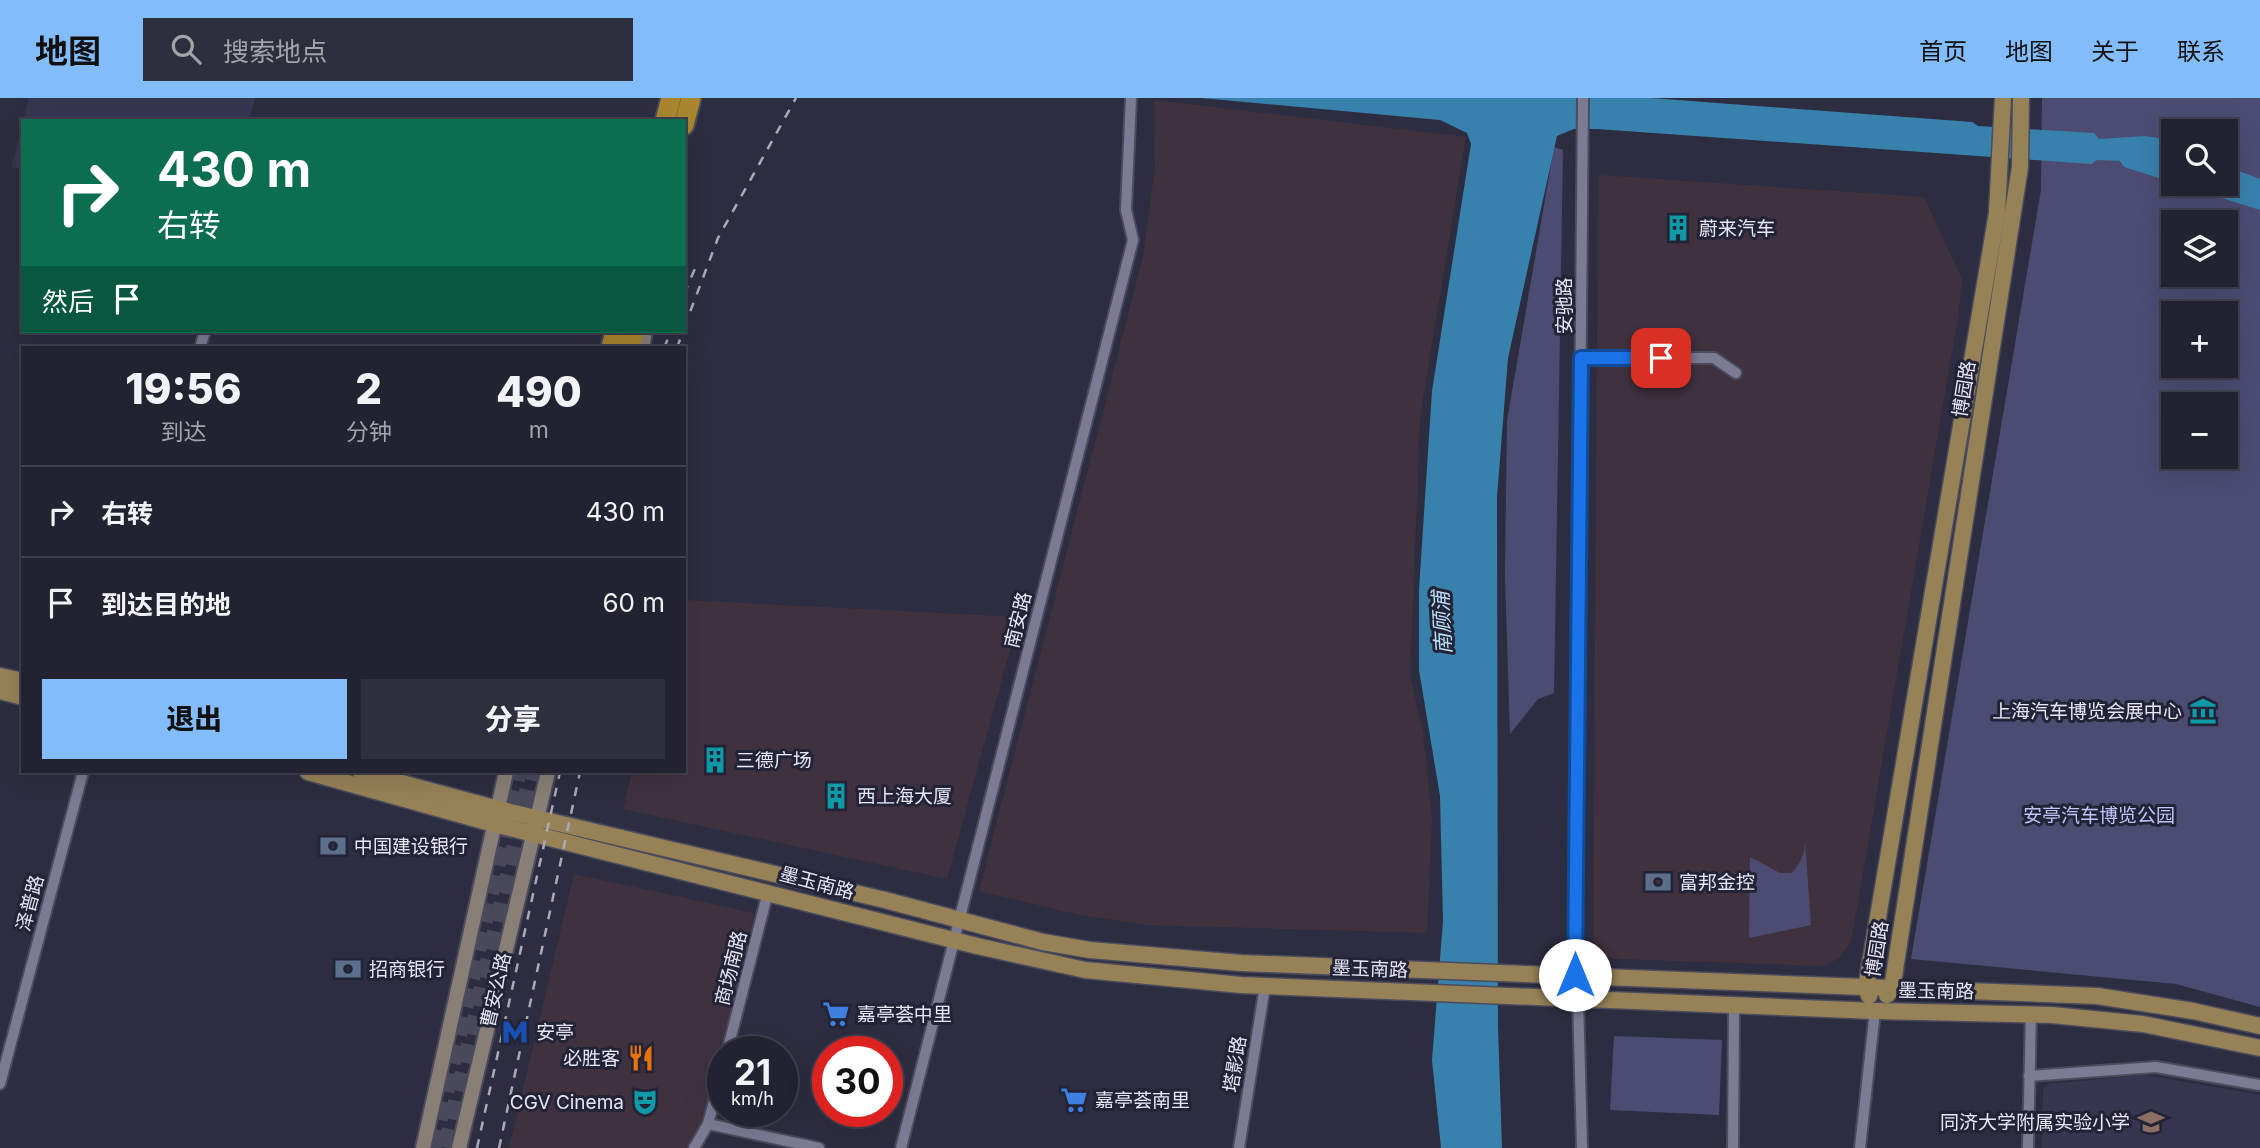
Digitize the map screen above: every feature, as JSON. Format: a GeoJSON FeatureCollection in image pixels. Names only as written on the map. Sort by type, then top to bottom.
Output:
{"type":"FeatureCollection","features":[{"type":"Feature","properties":{"kind":"highway"},"geometry":{"type":"LineString","coordinates":[[666,119],[671,98]]}},
{"type":"Feature","properties":{"kind":"highway"},"geometry":{"type":"LineString","coordinates":[[686,119],[691,98]]}},
{"type":"Feature","properties":{"kind":"main road","name":"博园路"},"geometry":{"type":"LineString","coordinates":[[1875,1011],[1866,988],[1989,262],[2002,161],[2003,98]]}},
{"type":"Feature","properties":{"kind":"main road","name":"博园路"},"geometry":{"type":"LineString","coordinates":[[1875,1011],[1892,989],[2020,167],[2021,98]]}},
{"type":"Feature","properties":{"kind":"main road"},"geometry":{"type":"LineString","coordinates":[[0,676],[21,681]]}},
{"type":"Feature","properties":{"kind":"main road"},"geometry":{"type":"LineString","coordinates":[[0,691],[21,696]]}},
{"type":"Feature","properties":{"kind":"main road"},"geometry":{"type":"LineString","coordinates":[[312,773],[496,816]]}},
{"type":"Feature","properties":{"kind":"main road"},"geometry":{"type":"LineString","coordinates":[[364,773],[496,816]]}},
{"type":"Feature","properties":{"kind":"main road"},"geometry":{"type":"LineString","coordinates":[[496,816],[506,773]]}},
{"type":"Feature","properties":{"kind":"main road","name":"曹安公路"},"geometry":{"type":"LineString","coordinates":[[459,1148],[548,773]]}},
{"type":"Feature","properties":{"kind":"main road","name":"墨玉南路"},"geometry":{"type":"LineString","coordinates":[[496,816],[872,897],[959,921],[1090,950],[1229,962],[2097,996],[2181,1008],[2260,1026]]}},
{"type":"Feature","properties":{"kind":"main road","name":"曹安公路"},"geometry":{"type":"LineString","coordinates":[[423,1148],[496,816]]}},
{"type":"Feature","properties":{"kind":"main road","name":"墨玉南路"},"geometry":{"type":"LineString","coordinates":[[535,825],[768,892],[954,940],[1085,970],[1189,982],[1265,986],[1875,1011],[2031,1013],[2143,1024],[2260,1048]]}},
{"type":"Feature","properties":{"kind":"street","name":"南安路"},"geometry":{"type":"LineString","coordinates":[[901,1148],[1133,240],[1126,209],[1131,98]]}},
{"type":"Feature","properties":{"kind":"street","name":"安驰路"},"geometry":{"type":"LineString","coordinates":[[1575,975],[1583,98]]}},
{"type":"Feature","properties":{"kind":"street"},"geometry":{"type":"LineString","coordinates":[[1581,358],[1714,358],[1736,373]]}},
{"type":"Feature","properties":{"kind":"street","name":"泽普路"},"geometry":{"type":"LineString","coordinates":[[0,1084],[83,773]]}},
{"type":"Feature","properties":{"kind":"street","name":"商场南路"},"geometry":{"type":"LineString","coordinates":[[731,1036],[768,892]]}},
{"type":"Feature","properties":{"kind":"street","name":"塔影路"},"geometry":{"type":"LineString","coordinates":[[1239,1148],[1265,986]]}},
{"type":"Feature","properties":{"kind":"street"},"geometry":{"type":"LineString","coordinates":[[1578,998],[1582,1148]]}},
{"type":"Feature","properties":{"kind":"street"},"geometry":{"type":"LineString","coordinates":[[1733,1148],[1734,1004]]}},
{"type":"Feature","properties":{"kind":"street"},"geometry":{"type":"LineString","coordinates":[[1860,1148],[1875,1011]]}},
{"type":"Feature","properties":{"kind":"street"},"geometry":{"type":"LineString","coordinates":[[2028,1148],[2031,1013]]}},
{"type":"Feature","properties":{"kind":"street"},"geometry":{"type":"LineString","coordinates":[[2029,1076],[2156,1067],[2260,1085]]}},
{"type":"Feature","properties":{"kind":"street"},"geometry":{"type":"LineString","coordinates":[[694,1148],[707,1126]]}},
{"type":"Feature","properties":{"kind":"street"},"geometry":{"type":"LineString","coordinates":[[722,1127],[820,1148]]}},
{"type":"Feature","properties":{"kind":"shaded area"},"geometry":{"type":"Polygon","coordinates":[[[29,98],[255,98],[250,119],[24,119],[29,98]]]}},
{"type":"Feature","properties":{"kind":"shaded area"},"geometry":{"type":"Polygon","coordinates":[[[1154,100],[1466,137],[1420,417],[1410,676],[1423,733],[1432,819],[1427,933],[1147,925],[1080,915],[979,891],[1143,257],[1155,167],[1154,100]]]}},
{"type":"Feature","properties":{"kind":"shaded area"},"geometry":{"type":"Polygon","coordinates":[[[21,130],[21,170],[11,167],[21,130]]]}},
{"type":"Feature","properties":{"kind":"shaded area"},"geometry":{"type":"Polygon","coordinates":[[[1598,175],[1924,197],[1962,279],[1958,317],[1851,942],[1839,958],[1824,966],[1593,958],[1598,175]]]}},
{"type":"Feature","properties":{"kind":"shaded area"},"geometry":{"type":"Polygon","coordinates":[[[686,600],[1019,617],[947,879],[623,809],[632,773],[686,773],[686,600]]]}},
{"type":"Feature","properties":{"kind":"shaded area"},"geometry":{"type":"Polygon","coordinates":[[[574,874],[754,913],[728,1036],[707,1036],[708,1127],[704,1148],[509,1148],[574,874]]]}},
{"type":"Feature","properties":{"kind":"shaded area","name":"同济大学附属实验小学"},"geometry":{"type":"Polygon","coordinates":[[[2146,1075],[2260,1095],[2260,1148],[2042,1148],[2043,1090],[2048,1084],[2146,1075]]]}},
{"type":"Feature","properties":{"kind":"green space","name":"安亭汽车博览公园"},"geometry":{"type":"Polygon","coordinates":[[[2042,98],[2260,98],[2260,1007],[2176,984],[1911,959],[2041,190],[2042,98]]]}},
{"type":"Feature","properties":{"kind":"green space"},"geometry":{"type":"Polygon","coordinates":[[[1554,147],[1563,150],[1554,693],[1538,699],[1510,734],[1505,576],[1507,421],[1554,147]]]}},
{"type":"Feature","properties":{"kind":"green space"},"geometry":{"type":"Polygon","coordinates":[[[1805,841],[1811,925],[1749,938],[1750,857],[1780,873],[1792,873],[1801,859],[1805,841]]]}},
{"type":"Feature","properties":{"kind":"green space"},"geometry":{"type":"Polygon","coordinates":[[[1614,1036],[1722,1040],[1719,1115],[1610,1110],[1614,1036]]]}},
{"type":"Feature","properties":{"kind":"water","name":"南顾浦"},"geometry":{"type":"Polygon","coordinates":[[[1201,98],[1651,98],[1972,122],[1978,126],[2094,133],[2099,139],[2145,136],[2161,138],[2161,179],[2124,167],[2120,161],[2097,160],[2091,164],[1597,129],[1574,129],[1557,136],[1508,358],[1497,497],[1498,1027],[1502,1148],[1441,1148],[1432,1060],[1443,921],[1440,796],[1419,670],[1419,590],[1432,391],[1471,144],[1467,133],[1440,120],[1201,98]]]}},
{"type":"Feature","properties":{"kind":"water"},"geometry":{"type":"Polygon","coordinates":[[[2238,171],[2260,179],[2260,210],[2216,196],[2238,196],[2238,171]]]}},
{"type":"Feature","properties":{"kind":"tunnel"},"geometry":{"type":"LineString","coordinates":[[432,1148],[517,773]]}},
{"type":"Feature","properties":{"kind":"tunnel"},"geometry":{"type":"LineString","coordinates":[[447,1148],[533,773]]}},
{"type":"Feature","properties":{"kind":"railway"},"geometry":{"type":"LineString","coordinates":[[686,323],[718,238],[796,98]]}},
{"type":"Feature","properties":{"kind":"railway"},"geometry":{"type":"LineString","coordinates":[[686,289],[697,264]]}},
{"type":"Feature","properties":{"kind":"railway"},"geometry":{"type":"LineString","coordinates":[[665,346],[670,333]]}},
{"type":"Feature","properties":{"kind":"railway"},"geometry":{"type":"LineString","coordinates":[[678,346],[682,333]]}},
{"type":"Feature","properties":{"kind":"railway"},"geometry":{"type":"LineString","coordinates":[[477,1148],[560,773]]}},
{"type":"Feature","properties":{"kind":"railway"},"geometry":{"type":"LineString","coordinates":[[499,1148],[580,773]]}},
{"type":"Feature","properties":{"kind":"place","name":"蔚来汽车"},"geometry":{"type":"Point","coordinates":[1678,228]}},
{"type":"Feature","properties":{"kind":"place","name":"上海汽车博览会展中心"},"geometry":{"type":"Point","coordinates":[2203,711]}},
{"type":"Feature","properties":{"kind":"place","name":"三德广场"},"geometry":{"type":"Point","coordinates":[715,760]}},
{"type":"Feature","properties":{"kind":"place","name":"西上海大厦"},"geometry":{"type":"Point","coordinates":[836,796]}},
{"type":"Feature","properties":{"kind":"place","name":"中国建设银行"},"geometry":{"type":"Point","coordinates":[333,846]}},
{"type":"Feature","properties":{"kind":"place","name":"富邦金控"},"geometry":{"type":"Point","coordinates":[1658,882]}},
{"type":"Feature","properties":{"kind":"place","name":"招商银行"},"geometry":{"type":"Point","coordinates":[348,969]}},
{"type":"Feature","properties":{"kind":"place","name":"嘉亭荟中里"},"geometry":{"type":"Point","coordinates":[836,1014]}},
{"type":"Feature","properties":{"kind":"place","name":"安亭"},"geometry":{"type":"Point","coordinates":[515,1032]}},
{"type":"Feature","properties":{"kind":"place","name":"必胜客"},"geometry":{"type":"Point","coordinates":[641,1058]}},
{"type":"Feature","properties":{"kind":"place","name":"嘉亭荟南里"},"geometry":{"type":"Point","coordinates":[1074,1100]}},
{"type":"Feature","properties":{"kind":"place","name":"CGV Cinema"},"geometry":{"type":"Point","coordinates":[645,1102]}},
{"type":"Feature","properties":{"kind":"place","name":"同济大学附属实验小学"},"geometry":{"type":"Point","coordinates":[2151,1122]}},
{"type":"Feature","properties":{"kind":"route"},"geometry":{"type":"LineString","coordinates":[[1575,975],[1581,358],[1661,358]]}}]}
